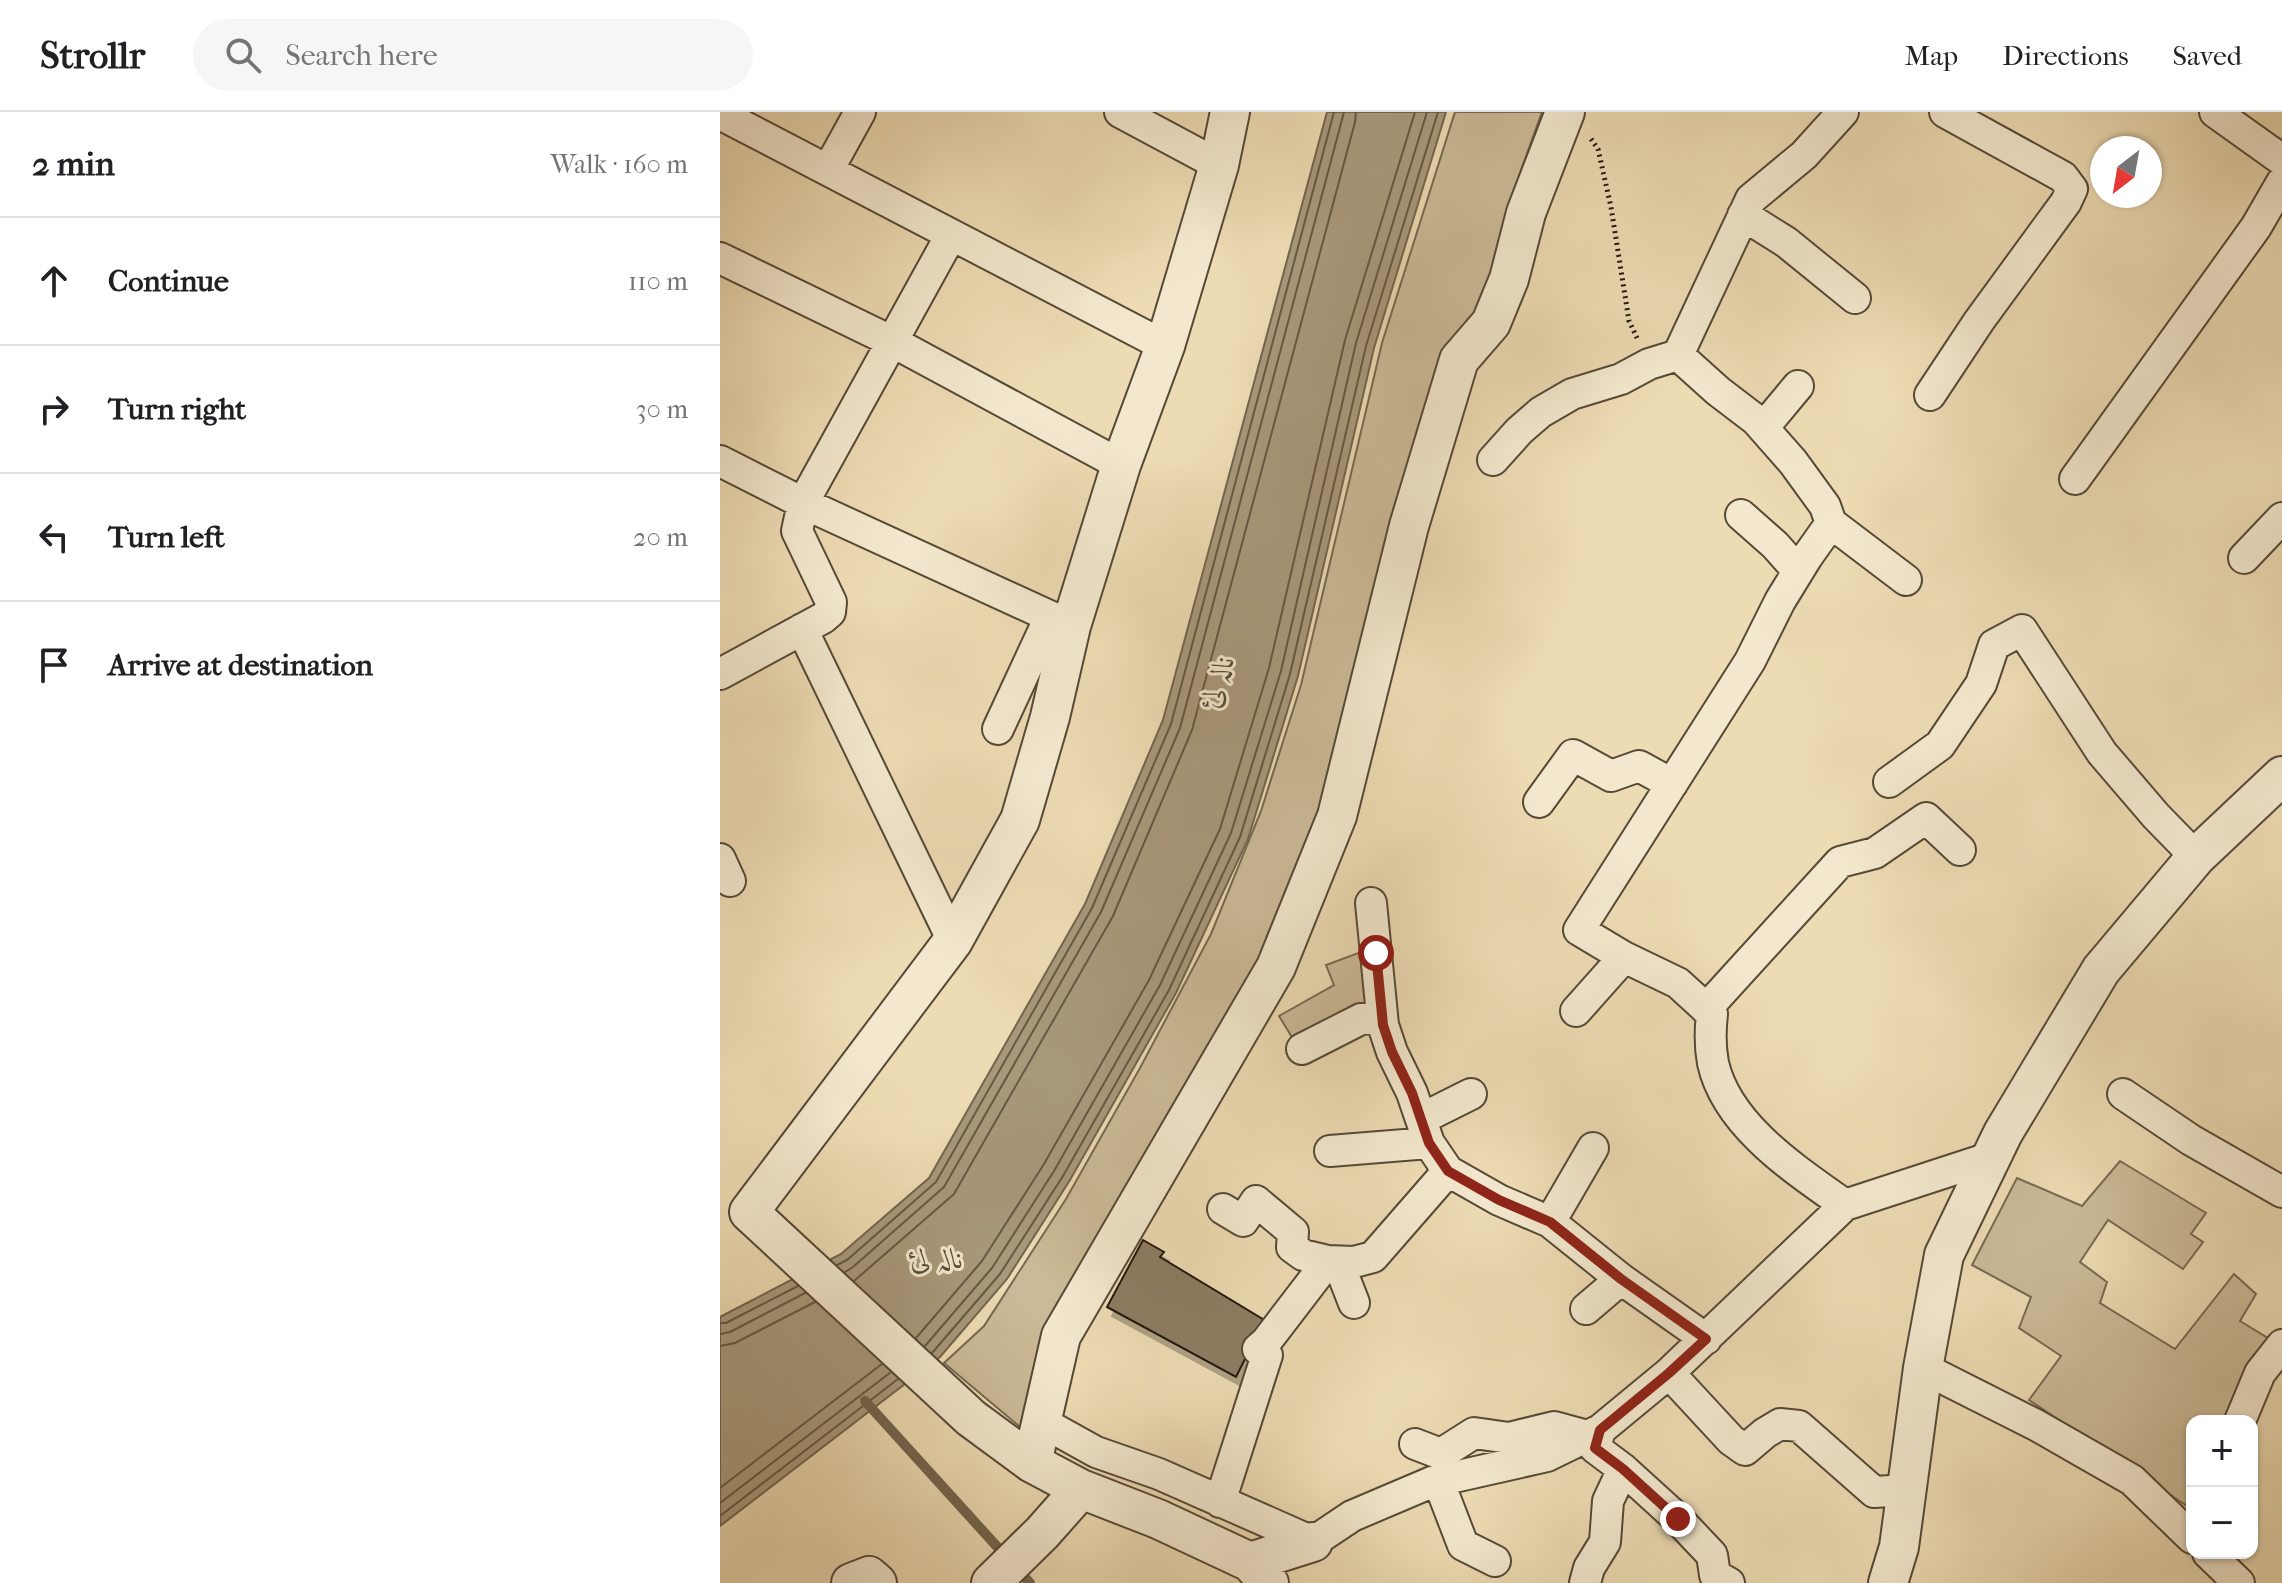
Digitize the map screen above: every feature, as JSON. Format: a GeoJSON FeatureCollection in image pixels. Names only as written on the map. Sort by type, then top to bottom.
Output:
{"type":"FeatureCollection","features":[{"type":"Feature","properties":{"kind":"street"},"geometry":{"type":"LineString","coordinates":[[828,170],[860,112]]}},
{"type":"Feature","properties":{"kind":"street"},"geometry":{"type":"LineString","coordinates":[[1120,112],[1219,165]]}},
{"type":"Feature","properties":{"kind":"street"},"geometry":{"type":"LineString","coordinates":[[998,729],[1060,622],[1121,465],[1165,346],[1219,165],[1230,112]]}},
{"type":"Feature","properties":{"kind":"street"},"geometry":{"type":"LineString","coordinates":[[1493,460],[1541,412],[1572,394],[1621,379],[1649,364],[1678,355],[1751,199],[1804,155],[1843,112]]}},
{"type":"Feature","properties":{"kind":"street"},"geometry":{"type":"LineString","coordinates":[[1930,395],[1979,321],[2066,202],[2072,189],[2063,177],[1945,112]]}},
{"type":"Feature","properties":{"kind":"street"},"geometry":{"type":"LineString","coordinates":[[2215,112],[2277,149]]}},
{"type":"Feature","properties":{"kind":"street"},"geometry":{"type":"LineString","coordinates":[[720,114],[1165,346]]}},
{"type":"Feature","properties":{"kind":"street"},"geometry":{"type":"LineString","coordinates":[[1032,1463],[1061,1336],[1276,967],[1337,816],[1409,526],[1459,360],[1491,323],[1509,279],[1526,213],[1575,122]]}},
{"type":"Feature","properties":{"kind":"street"},"geometry":{"type":"LineString","coordinates":[[2075,479],[2256,227],[2282,182]]}},
{"type":"Feature","properties":{"kind":"street"},"geometry":{"type":"LineString","coordinates":[[1743,215],[1786,242],[1855,298]]}},
{"type":"Feature","properties":{"kind":"street"},"geometry":{"type":"LineString","coordinates":[[720,674],[830,612],[831,602],[797,531],[803,503],[951,235]]}},
{"type":"Feature","properties":{"kind":"street"},"geometry":{"type":"LineString","coordinates":[[720,258],[893,342],[1121,465]]}},
{"type":"Feature","properties":{"kind":"street"},"geometry":{"type":"LineString","coordinates":[[1678,355],[1756,420],[1793,462],[1825,506],[1831,523],[1906,580]]}},
{"type":"Feature","properties":{"kind":"street"},"geometry":{"type":"LineString","coordinates":[[1763,428],[1798,386]]}},
{"type":"Feature","properties":{"kind":"street"},"geometry":{"type":"LineString","coordinates":[[720,461],[803,503],[1060,622]]}},
{"type":"Feature","properties":{"kind":"street"},"geometry":{"type":"LineString","coordinates":[[1741,515],[1775,545],[1798,571]]}},
{"type":"Feature","properties":{"kind":"street"},"geometry":{"type":"LineString","coordinates":[[2244,558],[2282,518]]}},
{"type":"Feature","properties":{"kind":"street"},"geometry":{"type":"LineString","coordinates":[[1831,523],[1780,601],[1750,661],[1579,930],[1624,957],[1678,983],[1712,1014],[1710,1036],[1713,1064],[1722,1088],[1742,1120],[1773,1151],[1845,1205]]}},
{"type":"Feature","properties":{"kind":"street"},"geometry":{"type":"LineString","coordinates":[[1060,622],[1050,717],[1020,820],[953,941],[735,1212],[971,1418],[1032,1463],[1081,1489],[1158,1519],[1260,1572],[1352,1516],[1438,1480],[1547,1456],[1594,1433],[1669,1373],[1845,1205],[1992,1157]]}},
{"type":"Feature","properties":{"kind":"street"},"geometry":{"type":"LineString","coordinates":[[802,629],[953,941]]}},
{"type":"Feature","properties":{"kind":"street"},"geometry":{"type":"LineString","coordinates":[[1889,782],[1940,745],[1981,684],[1994,645],[2022,630],[2102,753],[2196,857]]}},
{"type":"Feature","properties":{"kind":"street"},"geometry":{"type":"LineString","coordinates":[[1539,802],[1573,755],[1611,776],[1639,766],[1672,784]]}},
{"type":"Feature","properties":{"kind":"street"},"geometry":{"type":"LineString","coordinates":[[1888,1583],[1899,1547],[1923,1368],[1944,1255],[2003,1133],[2101,970],[2196,857],[2282,776]]}},
{"type":"Feature","properties":{"kind":"street"},"geometry":{"type":"LineString","coordinates":[[1706,1009],[1840,862],[1875,853],[1926,818],[1960,850]]}},
{"type":"Feature","properties":{"kind":"street"},"geometry":{"type":"LineString","coordinates":[[1371,903],[1388,1002],[1392,1052],[1412,1093],[1425,1131],[1448,1171],[1499,1200],[1550,1222],[1621,1279],[1706,1339]]}},
{"type":"Feature","properties":{"kind":"street"},"geometry":{"type":"LineString","coordinates":[[1576,1011],[1624,957]]}},
{"type":"Feature","properties":{"kind":"street"},"geometry":{"type":"LineString","coordinates":[[1302,1049],[1388,1002]]}},
{"type":"Feature","properties":{"kind":"street"},"geometry":{"type":"LineString","coordinates":[[1330,1151],[1425,1131],[1471,1094]]}},
{"type":"Feature","properties":{"kind":"street"},"geometry":{"type":"LineString","coordinates":[[2123,1094],[2191,1140],[2282,1192]]}},
{"type":"Feature","properties":{"kind":"street"},"geometry":{"type":"LineString","coordinates":[[1550,1222],[1593,1148]]}},
{"type":"Feature","properties":{"kind":"street"},"geometry":{"type":"LineString","coordinates":[[1223,1209],[1243,1221],[1256,1201],[1293,1232],[1292,1247],[1303,1255],[1333,1262],[1354,1262],[1373,1257],[1448,1171]]}},
{"type":"Feature","properties":{"kind":"street"},"geometry":{"type":"LineString","coordinates":[[1220,1502],[1267,1355],[1258,1349],[1333,1262]]}},
{"type":"Feature","properties":{"kind":"street"},"geometry":{"type":"LineString","coordinates":[[1333,1262],[1354,1303]]}},
{"type":"Feature","properties":{"kind":"street"},"geometry":{"type":"LineString","coordinates":[[1586,1309],[1621,1279]]}},
{"type":"Feature","properties":{"kind":"street"},"geometry":{"type":"LineString","coordinates":[[2242,1415],[2260,1373],[2282,1345]]}},
{"type":"Feature","properties":{"kind":"street"},"geometry":{"type":"LineString","coordinates":[[1923,1368],[2036,1425],[2132,1480],[2186,1531]]}},
{"type":"Feature","properties":{"kind":"street"},"geometry":{"type":"LineString","coordinates":[[1669,1373],[1731,1440],[1745,1450],[1780,1424],[1799,1426],[1874,1492],[1891,1491],[1906,1495]]}},
{"type":"Feature","properties":{"kind":"street"},"geometry":{"type":"LineString","coordinates":[[1042,1422],[1096,1452],[1159,1474],[1313,1542]]}},
{"type":"Feature","properties":{"kind":"street"},"geometry":{"type":"LineString","coordinates":[[1415,1444],[1441,1454],[1474,1433],[1509,1438],[1554,1427],[1594,1433]]}},
{"type":"Feature","properties":{"kind":"street"},"geometry":{"type":"LineString","coordinates":[[1594,1433],[1595,1448],[1678,1519],[1712,1555],[1715,1575],[1729,1583]]}},
{"type":"Feature","properties":{"kind":"street"},"geometry":{"type":"LineString","coordinates":[[1585,1583],[1589,1568],[1605,1542],[1608,1501],[1623,1469]]}},
{"type":"Feature","properties":{"kind":"street"},"geometry":{"type":"LineString","coordinates":[[1438,1480],[1463,1545],[1495,1561]]}},
{"type":"Feature","properties":{"kind":"street"},"geometry":{"type":"LineString","coordinates":[[991,1583],[1081,1489]]}},
{"type":"Feature","properties":{"kind":"street"},"geometry":{"type":"LineString","coordinates":[[2215,1559],[2239,1583]]}},
{"type":"Feature","properties":{"kind":"street"},"geometry":{"type":"LineString","coordinates":[[851,1583],[869,1576],[877,1583]]}},
{"type":"Feature","properties":{"kind":"path"},"geometry":{"type":"LineString","coordinates":[[1575,122],[1598,149],[1611,207],[1629,321],[1649,364]]}},
{"type":"Feature","properties":{"kind":"shaded area"},"geometry":{"type":"Polygon","coordinates":[[[1455,112],[1542,112],[1505,215],[1506,248],[1346,739],[1272,953],[1039,1382],[1020,1427],[944,1363],[984,1326],[1066,1199],[1211,934],[1261,811],[1301,685],[1382,343],[1455,112]]]}},
{"type":"Feature","properties":{"kind":"shaded area"},"geometry":{"type":"Polygon","coordinates":[[[1369,949],[1378,1008],[1298,1047],[1279,1016],[1334,985],[1326,965],[1369,949]]]}},
{"type":"Feature","properties":{"kind":"shaded area"},"geometry":{"type":"Polygon","coordinates":[[[2120,1161],[2206,1213],[2191,1234],[2203,1242],[2183,1269],[2108,1220],[2080,1262],[2107,1282],[2100,1303],[2175,1349],[2234,1274],[2256,1294],[2240,1321],[2281,1346],[2242,1415],[2186,1415],[2186,1505],[2029,1400],[2061,1356],[2019,1328],[2031,1297],[1972,1265],[2017,1178],[2082,1206],[2120,1161]]]}},
{"type":"Feature","properties":{"kind":"water","name":"نالہ لئ"},"geometry":{"type":"Polygon","coordinates":[[[1327,112],[1446,112],[1374,348],[1298,676],[1248,839],[1176,993],[1070,1180],[1007,1279],[940,1357],[720,1526],[720,1317],[841,1254],[929,1178],[1085,904],[1163,720],[1327,112]]]}},
{"type":"Feature","properties":{"kind":"building"},"geometry":{"type":"Polygon","coordinates":[[[1143,1240],[1164,1252],[1160,1257],[1271,1324],[1255,1339],[1236,1377],[1107,1307],[1143,1240]]]}},
{"type":"Feature","properties":{"kind":"waterway"},"geometry":{"type":"LineString","coordinates":[[865,1401],[1030,1583]]}},
{"type":"Feature","properties":{"kind":"route"},"geometry":{"type":"LineString","coordinates":[[1376,953],[1383,1025],[1429,1143],[1448,1171],[1499,1200],[1550,1222],[1621,1279],[1706,1339],[1600,1430],[1595,1448],[1678,1519]]}}]}
